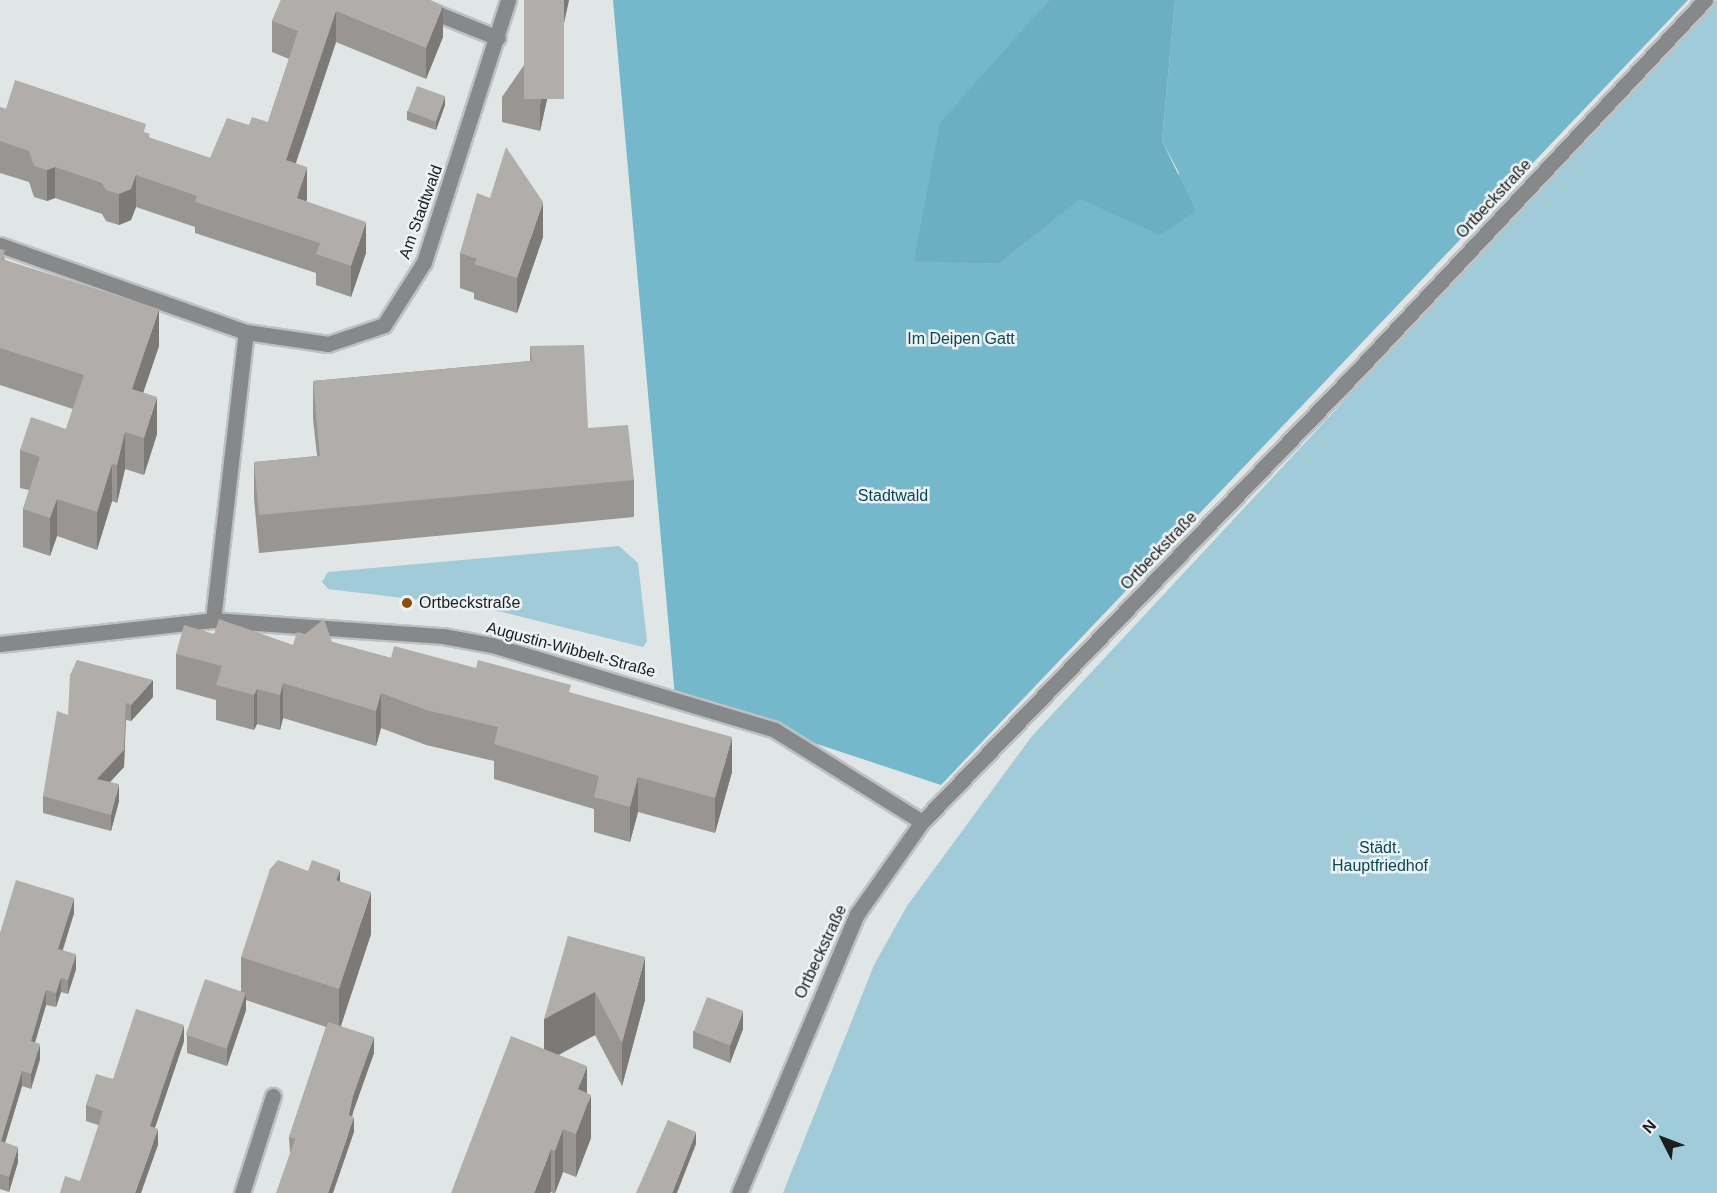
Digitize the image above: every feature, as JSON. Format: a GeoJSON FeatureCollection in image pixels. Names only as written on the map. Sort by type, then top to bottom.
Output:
{"type":"FeatureCollection","features":[{"type":"Feature","properties":{"kind":"street"},"geometry":{"type":"LineString","coordinates":[[404,0],[498,38]]}},
{"type":"Feature","properties":{"kind":"street","name":"Am Stadtwald"},"geometry":{"type":"LineString","coordinates":[[0,245],[246,332],[328,344],[384,324],[424,262],[498,38],[508,0]]}},
{"type":"Feature","properties":{"kind":"street","name":"Ortbeckstraße"},"geometry":{"type":"LineString","coordinates":[[739,1193],[857,914],[922,822],[1359,369],[1705,0]]}},
{"type":"Feature","properties":{"kind":"street"},"geometry":{"type":"LineString","coordinates":[[213,620],[246,332]]}},
{"type":"Feature","properties":{"kind":"street","name":"Augustin-Wibbelt-Straße"},"geometry":{"type":"LineString","coordinates":[[0,644],[213,620],[443,636],[492,645],[775,730],[922,822]]}},
{"type":"Feature","properties":{"kind":"street"},"geometry":{"type":"LineString","coordinates":[[242,1193],[273,1096]]}},
{"type":"Feature","properties":{"kind":"green space","name":"Stadtwald"},"geometry":{"type":"Polygon","coordinates":[[[613,0],[1049,0],[1007,49],[914,260],[999,264],[1080,198],[1160,234],[1179,173],[1162,141],[1175,0],[1688,0],[941,785],[675,697],[613,0]]]}},
{"type":"Feature","properties":{"kind":"green space","name":"Städt. Hauptfriedhof"},"geometry":{"type":"Polygon","coordinates":[[[1717,0],[1717,1193],[783,1193],[874,965],[907,906],[1032,736],[1717,0]]]}},
{"type":"Feature","properties":{"kind":"green space"},"geometry":{"type":"Polygon","coordinates":[[[619,546],[638,563],[647,641],[643,647],[486,608],[328,589],[322,582],[328,572],[619,546]]]}},
{"type":"Feature","properties":{"kind":"shaded area"},"geometry":{"type":"Polygon","coordinates":[[[1049,0],[1175,0],[1162,141],[1196,211],[1160,235],[1080,199],[999,264],[914,261],[940,123],[1049,0]]]}},
{"type":"Feature","properties":{"kind":"building"},"geometry":{"type":"Polygon","coordinates":[[[281,0],[430,0],[443,6],[426,48],[336,11],[286,160],[307,167],[297,198],[366,222],[351,266],[316,254],[320,243],[195,202],[197,196],[136,175],[131,189],[119,194],[106,190],[102,183],[55,167],[47,170],[34,166],[29,151],[0,141],[0,107],[6,109],[15,80],[146,124],[144,132],[150,134],[148,137],[210,158],[227,118],[249,125],[252,117],[268,122],[298,31],[272,21],[281,0]]]}},
{"type":"Feature","properties":{"kind":"building"},"geometry":{"type":"Polygon","coordinates":[[[524,0],[564,0],[564,99],[524,99],[524,0]]]}},
{"type":"Feature","properties":{"kind":"building"},"geometry":{"type":"Polygon","coordinates":[[[417,86],[445,96],[436,122],[408,111],[417,86]]]}},
{"type":"Feature","properties":{"kind":"building"},"geometry":{"type":"Polygon","coordinates":[[[506,147],[543,202],[517,278],[474,264],[477,259],[460,253],[477,193],[490,198],[506,147]]]}},
{"type":"Feature","properties":{"kind":"building"},"geometry":{"type":"Polygon","coordinates":[[[0,249],[5,250],[2,259],[159,309],[132,389],[157,397],[144,438],[125,432],[117,465],[112,464],[97,512],[57,499],[50,518],[23,509],[40,457],[20,450],[31,417],[66,429],[84,375],[0,348],[0,249]]]}},
{"type":"Feature","properties":{"kind":"building"},"geometry":{"type":"Polygon","coordinates":[[[584,345],[588,428],[628,425],[634,480],[259,515],[254,462],[320,456],[313,381],[532,361],[530,346],[584,345]]]}},
{"type":"Feature","properties":{"kind":"building"},"geometry":{"type":"Polygon","coordinates":[[[219,619],[293,645],[297,632],[305,634],[324,619],[332,642],[391,658],[394,646],[476,668],[478,660],[571,685],[569,692],[732,737],[715,798],[638,777],[630,807],[594,797],[599,776],[494,744],[498,727],[426,710],[381,693],[376,711],[283,683],[280,695],[257,689],[254,695],[216,685],[222,666],[176,654],[184,625],[214,634],[219,619]]]}},
{"type":"Feature","properties":{"kind":"building"},"geometry":{"type":"Polygon","coordinates":[[[77,660],[153,680],[131,705],[126,703],[124,750],[97,779],[119,784],[111,815],[43,796],[57,711],[68,715],[70,675],[77,660]]]}},
{"type":"Feature","properties":{"kind":"building"},"geometry":{"type":"Polygon","coordinates":[[[278,860],[308,871],[312,860],[340,870],[336,880],[371,892],[339,989],[241,957],[270,869],[278,860]]]}},
{"type":"Feature","properties":{"kind":"building"},"geometry":{"type":"Polygon","coordinates":[[[16,880],[74,898],[58,949],[76,954],[68,980],[61,978],[56,993],[46,990],[31,1041],[40,1044],[31,1074],[22,1071],[1,1141],[18,1147],[9,1177],[0,1174],[0,933],[16,880]]]}},
{"type":"Feature","properties":{"kind":"building"},"geometry":{"type":"Polygon","coordinates":[[[568,936],[645,957],[622,1043],[595,992],[544,1019],[568,936]]]}},
{"type":"Feature","properties":{"kind":"building"},"geometry":{"type":"Polygon","coordinates":[[[205,979],[246,993],[226,1049],[186,1035],[205,979]]]}},
{"type":"Feature","properties":{"kind":"building"},"geometry":{"type":"Polygon","coordinates":[[[707,997],[743,1011],[730,1046],[694,1032],[707,997]]]}},
{"type":"Feature","properties":{"kind":"building"},"geometry":{"type":"Polygon","coordinates":[[[136,1009],[184,1025],[150,1126],[158,1129],[135,1193],[60,1193],[65,1176],[80,1181],[103,1111],[86,1105],[96,1074],[113,1079],[136,1009]]]}},
{"type":"Feature","properties":{"kind":"building"},"geometry":{"type":"Polygon","coordinates":[[[328,1022],[374,1037],[353,1096],[349,1115],[354,1117],[328,1193],[276,1193],[295,1139],[289,1137],[328,1022]]]}},
{"type":"Feature","properties":{"kind":"building"},"geometry":{"type":"Polygon","coordinates":[[[511,1036],[587,1066],[578,1089],[591,1095],[576,1134],[563,1129],[555,1151],[551,1149],[534,1193],[451,1193],[511,1036]]]}},
{"type":"Feature","properties":{"kind":"building"},"geometry":{"type":"Polygon","coordinates":[[[668,1120],[696,1132],[672,1193],[636,1193],[668,1120]]]}},
{"type":"Feature","properties":{"kind":"place","name":"Ortbeckstraße"},"geometry":{"type":"Point","coordinates":[407,603]}},
{"type":"Feature","properties":{"kind":"park label","name":"Im Deipen Gatt"},"geometry":{"type":"Point","coordinates":[961,339]}}]}
